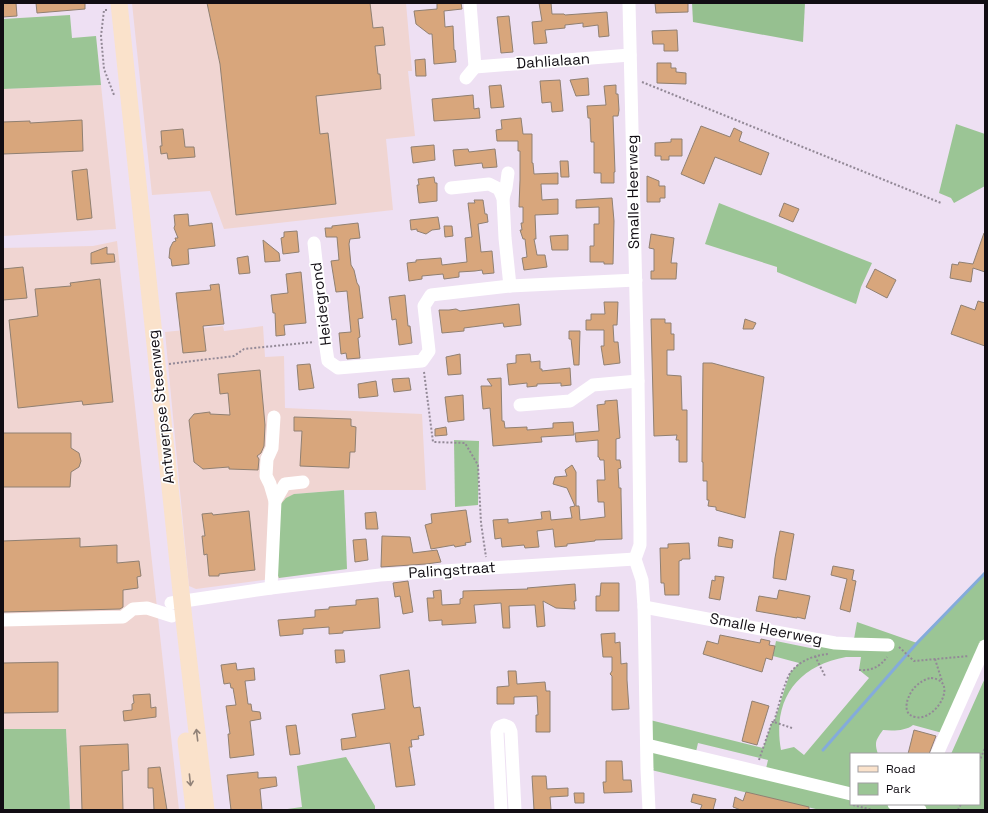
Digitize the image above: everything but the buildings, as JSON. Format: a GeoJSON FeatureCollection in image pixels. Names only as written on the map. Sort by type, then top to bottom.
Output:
{"type":"FeatureCollection","features":[{"type":"Feature","properties":{"kind":"main road","name":"Antwerpse Steenweg"},"geometry":{"type":"LineString","coordinates":[[111,5],[118,103],[175,607],[206,810]]}},
{"type":"Feature","properties":{"kind":"main road","name":"Antwerpse Steenweg"},"geometry":{"type":"LineString","coordinates":[[111,5],[157,365],[175,607],[194,810]]}},
{"type":"Feature","properties":{"kind":"street"},"geometry":{"type":"LineString","coordinates":[[466,78],[475,67],[470,3]]}},
{"type":"Feature","properties":{"kind":"street","name":"Smalle Heerweg"},"geometry":{"type":"LineString","coordinates":[[628,3],[638,381],[640,545],[635,559]]}},
{"type":"Feature","properties":{"kind":"street","name":"Dahlialaan"},"geometry":{"type":"LineString","coordinates":[[475,67],[630,55]]}},
{"type":"Feature","properties":{"kind":"street"},"geometry":{"type":"LineString","coordinates":[[508,173],[503,198],[510,286]]}},
{"type":"Feature","properties":{"kind":"street"},"geometry":{"type":"LineString","coordinates":[[452,188],[489,184],[499,189],[503,198]]}},
{"type":"Feature","properties":{"kind":"street","name":"Heidegrond"},"geometry":{"type":"LineString","coordinates":[[314,243],[328,360],[338,368],[422,361]]}},
{"type":"Feature","properties":{"kind":"street"},"geometry":{"type":"LineString","coordinates":[[422,361],[429,351],[424,306],[431,295],[510,286],[636,280]]}},
{"type":"Feature","properties":{"kind":"street"},"geometry":{"type":"LineString","coordinates":[[520,404],[570,401],[593,385],[638,381]]}},
{"type":"Feature","properties":{"kind":"street"},"geometry":{"type":"LineString","coordinates":[[270,588],[275,501],[266,476],[267,459],[272,448],[274,417]]}},
{"type":"Feature","properties":{"kind":"street"},"geometry":{"type":"LineString","coordinates":[[275,501],[285,484],[303,482]]}},
{"type":"Feature","properties":{"kind":"street"},"geometry":{"type":"LineString","coordinates":[[635,559],[642,580],[644,607],[649,810]]}},
{"type":"Feature","properties":{"kind":"street","name":"Palingstraat"},"geometry":{"type":"LineString","coordinates":[[175,607],[270,588],[380,575],[635,559]]}},
{"type":"Feature","properties":{"kind":"street"},"geometry":{"type":"LineString","coordinates":[[3,620],[123,617],[133,609],[175,607]]}},
{"type":"Feature","properties":{"kind":"street","name":"Smalle Heerweg"},"geometry":{"type":"LineString","coordinates":[[644,607],[835,643],[889,648]]}},
{"type":"Feature","properties":{"kind":"street"},"geometry":{"type":"LineString","coordinates":[[937,753],[983,651]]}},
{"type":"Feature","properties":{"kind":"street"},"geometry":{"type":"LineString","coordinates":[[501,810],[497,732],[499,727],[504,725],[509,727],[511,732],[515,810]]}},
{"type":"Feature","properties":{"kind":"street"},"geometry":{"type":"LineString","coordinates":[[647,744],[850,794]]}},
{"type":"Feature","properties":{"kind":"street"},"geometry":{"type":"LineString","coordinates":[[898,805],[920,810]]}},
{"type":"Feature","properties":{"kind":"path"},"geometry":{"type":"LineString","coordinates":[[111,5],[104,10],[101,36],[104,69],[118,103]]}},
{"type":"Feature","properties":{"kind":"path"},"geometry":{"type":"LineString","coordinates":[[631,78],[942,203]]}},
{"type":"Feature","properties":{"kind":"path"},"geometry":{"type":"LineString","coordinates":[[157,365],[234,356],[244,349],[325,341]]}},
{"type":"Feature","properties":{"kind":"path"},"geometry":{"type":"LineString","coordinates":[[422,361],[433,442],[465,443],[478,465],[481,523],[487,568]]}},
{"type":"Feature","properties":{"kind":"path"},"geometry":{"type":"LineString","coordinates":[[859,670],[867,671],[879,666],[889,648]]}},
{"type":"Feature","properties":{"kind":"path"},"geometry":{"type":"LineString","coordinates":[[904,652],[914,661],[983,651]]}},
{"type":"Feature","properties":{"kind":"path"},"geometry":{"type":"LineString","coordinates":[[756,771],[790,673],[802,663],[814,656],[819,654],[832,654]]}},
{"type":"Feature","properties":{"kind":"path"},"geometry":{"type":"LineString","coordinates":[[814,656],[825,676]]}},
{"type":"Feature","properties":{"kind":"path"},"geometry":{"type":"LineString","coordinates":[[935,659],[943,684],[944,696],[937,708],[926,716],[914,717],[910,715],[907,711],[907,700],[914,688],[925,679],[931,678],[941,680],[943,684]]}},
{"type":"Feature","properties":{"kind":"path"},"geometry":{"type":"LineString","coordinates":[[774,722],[792,728]]}},
{"type":"Feature","properties":{"kind":"path"},"geometry":{"type":"LineString","coordinates":[[980,760],[985,748]]}},
{"type":"Feature","properties":{"kind":"shaded area"},"geometry":{"type":"Polygon","coordinates":[[[132,3],[406,3],[412,71],[408,71],[415,136],[386,139],[393,210],[224,229],[210,191],[152,195],[132,3]]]}},
{"type":"Feature","properties":{"kind":"shaded area"},"geometry":{"type":"Polygon","coordinates":[[[101,85],[116,229],[3,236],[3,89],[101,85]]]}},
{"type":"Feature","properties":{"kind":"shaded area"},"geometry":{"type":"Polygon","coordinates":[[[117,241],[179,810],[70,810],[66,729],[3,730],[3,248],[93,246],[117,241]]]}},
{"type":"Feature","properties":{"kind":"shaded area"},"geometry":{"type":"Polygon","coordinates":[[[223,326],[224,331],[263,326],[265,357],[284,356],[285,408],[422,414],[426,490],[344,490],[294,494],[276,571],[279,578],[196,589],[189,586],[165,332],[223,326]]]}},
{"type":"Feature","properties":{"kind":"green space"},"geometry":{"type":"Polygon","coordinates":[[[692,3],[805,3],[803,42],[693,22],[692,3]]]}},
{"type":"Feature","properties":{"kind":"green space"},"geometry":{"type":"Polygon","coordinates":[[[70,15],[72,38],[96,36],[101,85],[3,89],[3,19],[70,15]]]}},
{"type":"Feature","properties":{"kind":"green space"},"geometry":{"type":"Polygon","coordinates":[[[956,124],[985,134],[985,186],[954,203],[951,198],[939,193],[956,124]]]}},
{"type":"Feature","properties":{"kind":"green space"},"geometry":{"type":"Polygon","coordinates":[[[719,203],[872,263],[861,287],[856,304],[777,272],[777,267],[705,244],[719,203]]]}},
{"type":"Feature","properties":{"kind":"green space"},"geometry":{"type":"Polygon","coordinates":[[[454,440],[479,441],[478,505],[455,507],[454,440]]]}},
{"type":"Feature","properties":{"kind":"green space"},"geometry":{"type":"Polygon","coordinates":[[[344,490],[347,569],[279,578],[276,571],[280,505],[286,498],[294,494],[344,490]]]}},
{"type":"Feature","properties":{"kind":"green space"},"geometry":{"type":"Polygon","coordinates":[[[984,574],[985,646],[946,734],[913,725],[903,729],[883,730],[876,741],[878,753],[850,753],[850,805],[980,805],[980,753],[951,753],[985,678],[985,810],[820,810],[647,769],[646,719],[763,748],[772,722],[774,722],[790,673],[799,663],[773,656],[776,641],[820,650],[822,640],[854,639],[857,622],[917,643],[984,574]],[[846,657],[814,668],[802,677],[792,688],[785,701],[780,716],[779,732],[781,750],[794,747],[804,755],[869,678],[859,670],[861,657],[846,657]],[[698,743],[695,756],[765,773],[768,760],[698,743]]]}},
{"type":"Feature","properties":{"kind":"green space"},"geometry":{"type":"Polygon","coordinates":[[[3,729],[66,729],[70,810],[3,810],[3,729]]]}},
{"type":"Feature","properties":{"kind":"green space"},"geometry":{"type":"Polygon","coordinates":[[[346,757],[375,806],[375,810],[280,810],[302,807],[297,766],[346,757]]]}},
{"type":"Feature","properties":{"kind":"waterway"},"geometry":{"type":"LineString","coordinates":[[823,750],[917,643],[985,573]]}}]}
